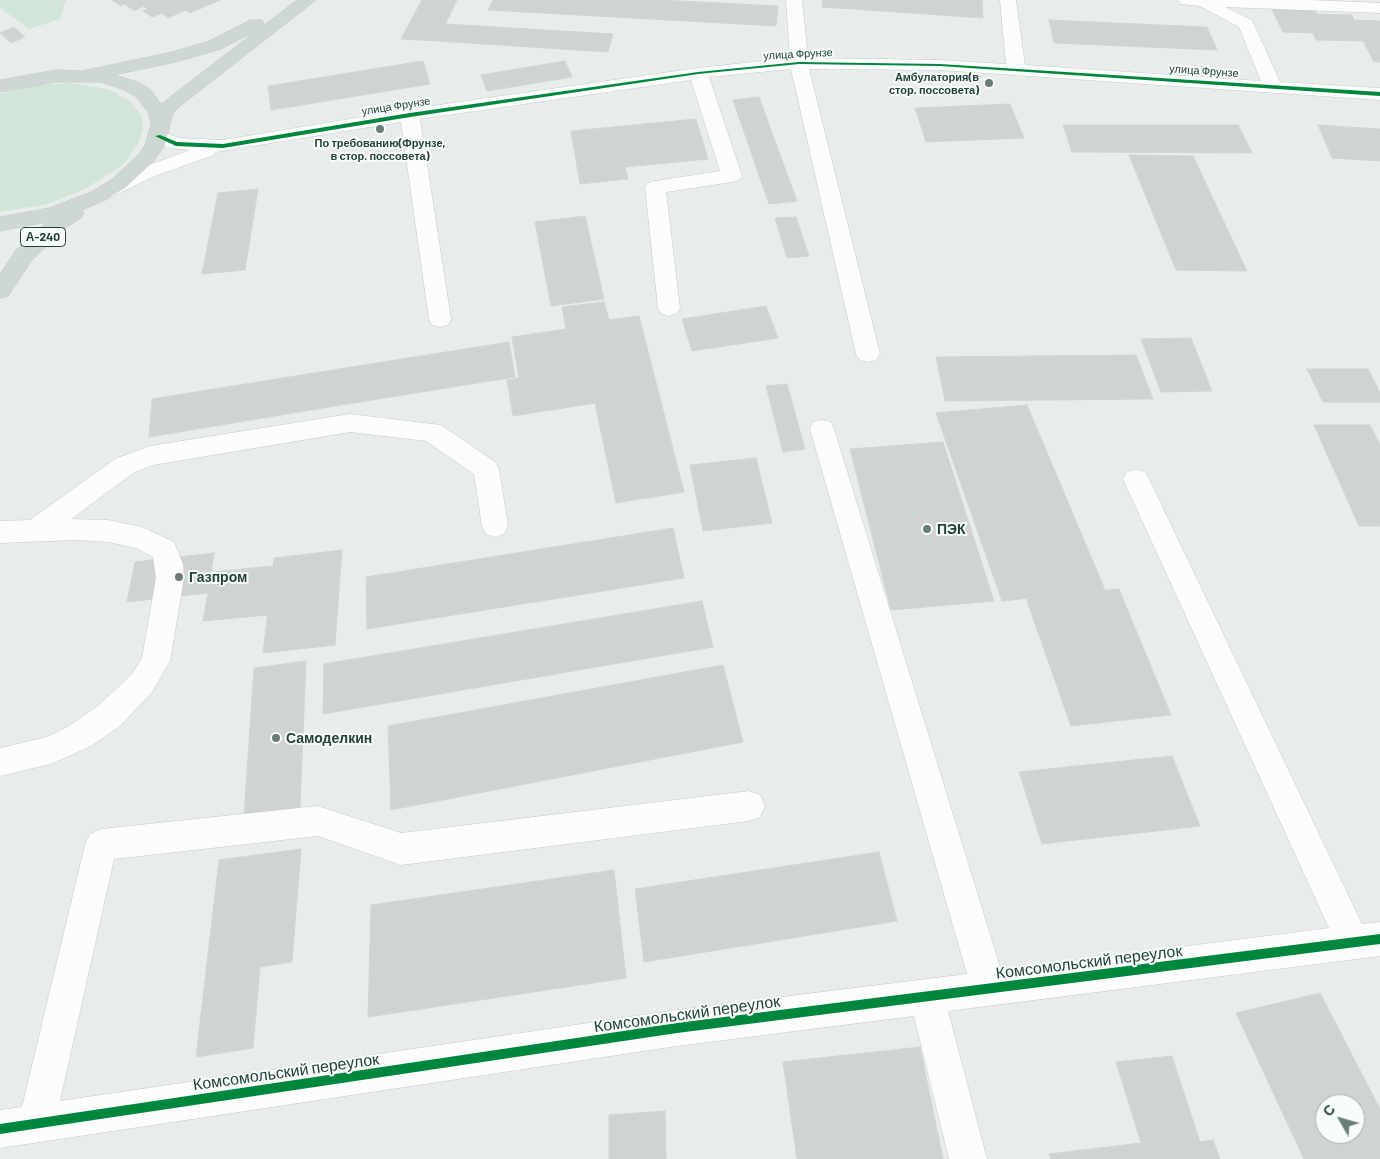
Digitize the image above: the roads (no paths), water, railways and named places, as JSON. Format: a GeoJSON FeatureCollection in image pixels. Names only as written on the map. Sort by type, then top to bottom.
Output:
{"type":"FeatureCollection","features":[{"type":"Feature","properties":{"kind":"main road"},"geometry":{"type":"LineString","coordinates":[[84,76],[150,64],[215,45],[298,0]]}},
{"type":"Feature","properties":{"kind":"main road"},"geometry":{"type":"LineString","coordinates":[[0,224],[54,214],[98,196],[134,172],[146,158],[159,129],[164,112],[183,94],[308,0]]}},
{"type":"Feature","properties":{"kind":"main road"},"geometry":{"type":"LineString","coordinates":[[0,69],[56,76],[84,76],[117,81],[143,93],[157,111],[159,129]]}},
{"type":"Feature","properties":{"kind":"main road"},"geometry":{"type":"LineString","coordinates":[[0,86],[56,76]]}},
{"type":"Feature","properties":{"kind":"main road","name":"А-240"},"geometry":{"type":"LineString","coordinates":[[0,291],[24,255],[57,224],[98,196]]}},
{"type":"Feature","properties":{"kind":"street"},"geometry":{"type":"LineString","coordinates":[[794,0],[799,64],[868,354]]}},
{"type":"Feature","properties":{"kind":"street"},"geometry":{"type":"LineString","coordinates":[[1008,0],[1016,70]]}},
{"type":"Feature","properties":{"kind":"street"},"geometry":{"type":"LineString","coordinates":[[1186,0],[1380,8]]}},
{"type":"Feature","properties":{"kind":"street"},"geometry":{"type":"LineString","coordinates":[[1200,0],[1246,24],[1274,86]]}},
{"type":"Feature","properties":{"kind":"street","name":"улица Фрунзе"},"geometry":{"type":"LineString","coordinates":[[223,146],[410,115],[698,73],[799,64],[940,65],[1380,94]]}},
{"type":"Feature","properties":{"kind":"street"},"geometry":{"type":"LineString","coordinates":[[669,308],[655,187],[732,176],[698,73]]}},
{"type":"Feature","properties":{"kind":"street"},"geometry":{"type":"LineString","coordinates":[[410,115],[440,319]]}},
{"type":"Feature","properties":{"kind":"street"},"geometry":{"type":"LineString","coordinates":[[159,129],[166,141],[181,145],[223,146]]}},
{"type":"Feature","properties":{"kind":"street"},"geometry":{"type":"LineString","coordinates":[[98,196],[148,172],[223,146]]}},
{"type":"Feature","properties":{"kind":"street"},"geometry":{"type":"LineString","coordinates":[[35,531],[124,466],[150,456],[350,423],[432,432],[486,469],[495,526]]}},
{"type":"Feature","properties":{"kind":"street"},"geometry":{"type":"LineString","coordinates":[[822,429],[988,989]]}},
{"type":"Feature","properties":{"kind":"street"},"geometry":{"type":"LineString","coordinates":[[1136,479],[1366,941]]}},
{"type":"Feature","properties":{"kind":"street"},"geometry":{"type":"LineString","coordinates":[[0,532],[77,529],[108,531],[142,538],[164,550],[169,564],[170,578],[156,661],[142,683],[109,716],[80,736],[51,750],[0,762]]}},
{"type":"Feature","properties":{"kind":"street"},"geometry":{"type":"LineString","coordinates":[[38,1122],[101,845],[318,821],[401,849],[749,806]]}},
{"type":"Feature","properties":{"kind":"street","name":"Комсомольский переулок"},"geometry":{"type":"LineString","coordinates":[[0,1129],[677,1028],[1366,941]]}},
{"type":"Feature","properties":{"kind":"street"},"geometry":{"type":"LineString","coordinates":[[927,997],[968,1159]]}},
{"type":"Feature","properties":{"kind":"place","name":"Амбулатория(в стор. поссовета)"},"geometry":{"type":"Point","coordinates":[989,83]}},
{"type":"Feature","properties":{"kind":"place","name":"По требованию(Фрунзе, в стор. поссовета)"},"geometry":{"type":"Point","coordinates":[380,129]}},
{"type":"Feature","properties":{"kind":"place","name":"ПЭК"},"geometry":{"type":"Point","coordinates":[927,529]}},
{"type":"Feature","properties":{"kind":"place","name":"Газпром"},"geometry":{"type":"Point","coordinates":[179,577]}},
{"type":"Feature","properties":{"kind":"place","name":"Самоделкин"},"geometry":{"type":"Point","coordinates":[276,738]}}]}
